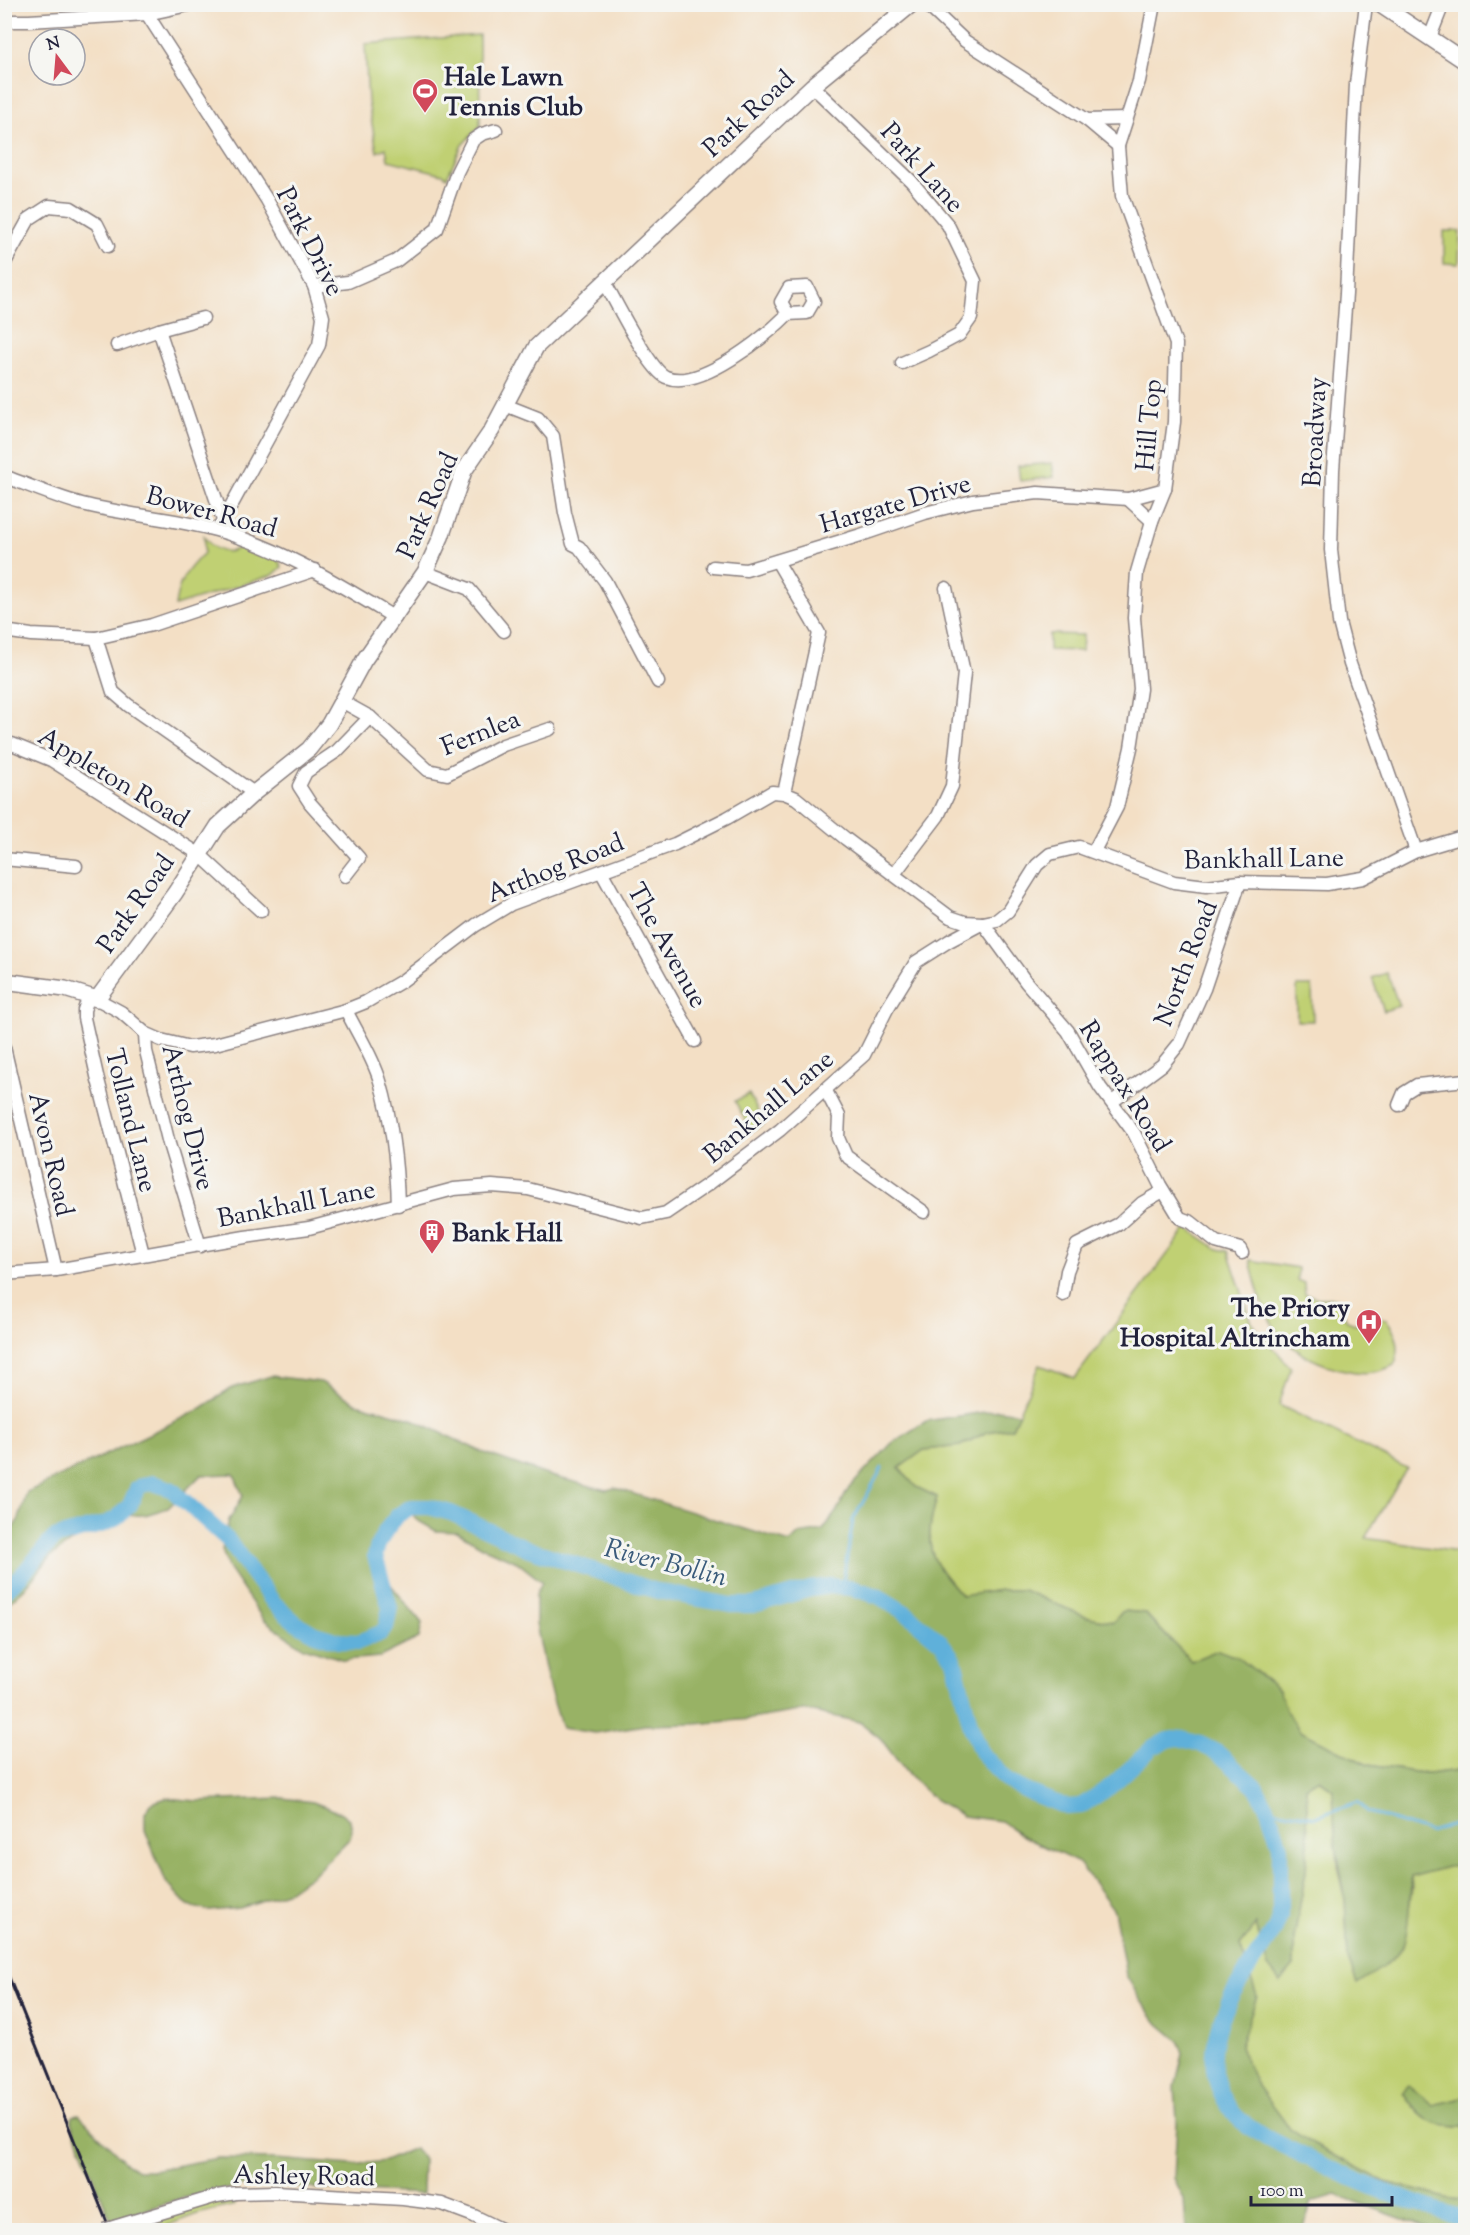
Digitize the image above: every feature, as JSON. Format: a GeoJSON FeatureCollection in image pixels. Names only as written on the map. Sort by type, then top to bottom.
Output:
{"type":"FeatureCollection","features":[{"type":"Feature","properties":{"kind":"main road","name":"Park Road"},"geometry":{"type":"LineString","coordinates":[[93,997],[175,893],[218,825],[309,749],[329,724],[364,660],[425,572],[441,537],[464,471],[492,430],[536,347],[812,86],[912,4]]}},
{"type":"Feature","properties":{"kind":"main road"},"geometry":{"type":"LineString","coordinates":[[1379,4],[1466,63]]}},
{"type":"Feature","properties":{"kind":"main road"},"geometry":{"type":"LineString","coordinates":[[4,981],[65,989],[93,997]]}},
{"type":"Feature","properties":{"kind":"street"},"geometry":{"type":"LineString","coordinates":[[4,21],[147,14],[193,4]]}},
{"type":"Feature","properties":{"kind":"street"},"geometry":{"type":"LineString","coordinates":[[927,4],[965,41],[1087,120],[1118,146]]}},
{"type":"Feature","properties":{"kind":"street","name":"Hill Top"},"geometry":{"type":"LineString","coordinates":[[1094,851],[1117,807],[1131,748],[1140,689],[1134,618],[1137,572],[1152,521],[1165,489],[1174,422],[1176,344],[1122,196],[1118,146],[1139,81],[1154,4]]}},
{"type":"Feature","properties":{"kind":"street","name":"Broadway"},"geometry":{"type":"LineString","coordinates":[[1366,4],[1356,84],[1346,283],[1333,470],[1331,550],[1339,622],[1350,663],[1416,850]]}},
{"type":"Feature","properties":{"kind":"street"},"geometry":{"type":"LineString","coordinates":[[1430,37],[1443,4]]}},
{"type":"Feature","properties":{"kind":"street","name":"Park Drive"},"geometry":{"type":"LineString","coordinates":[[147,14],[267,200],[314,286],[323,317],[319,345],[221,525]]}},
{"type":"Feature","properties":{"kind":"street","name":"Park Lane"},"geometry":{"type":"LineString","coordinates":[[812,86],[911,181],[948,225],[975,281],[971,318],[959,335],[902,363]]}},
{"type":"Feature","properties":{"kind":"street"},"geometry":{"type":"LineString","coordinates":[[1087,120],[1126,119]]}},
{"type":"Feature","properties":{"kind":"street"},"geometry":{"type":"LineString","coordinates":[[314,286],[348,282],[396,261],[437,229],[457,172],[473,140],[482,134],[496,130]]}},
{"type":"Feature","properties":{"kind":"street"},"geometry":{"type":"LineString","coordinates":[[4,264],[29,219],[49,206],[71,208],[97,224],[108,246]]}},
{"type":"Feature","properties":{"kind":"street"},"geometry":{"type":"LineString","coordinates":[[604,281],[650,360],[665,377],[686,380],[712,369],[767,335],[788,314]]}},
{"type":"Feature","properties":{"kind":"street"},"geometry":{"type":"LineString","coordinates":[[117,345],[203,318]]}},
{"type":"Feature","properties":{"kind":"street"},"geometry":{"type":"LineString","coordinates":[[159,330],[221,525]]}},
{"type":"Feature","properties":{"kind":"street"},"geometry":{"type":"LineString","coordinates":[[505,405],[538,418],[553,436],[565,513],[573,544],[579,547],[605,581],[658,682]]}},
{"type":"Feature","properties":{"kind":"street","name":"Bower Road"},"geometry":{"type":"LineString","coordinates":[[4,476],[82,504],[221,525],[315,570],[395,618]]}},
{"type":"Feature","properties":{"kind":"street","name":"Hargate Drive"},"geometry":{"type":"LineString","coordinates":[[713,567],[746,570],[861,536],[925,513],[973,501],[1038,493],[1128,499],[1165,489]]}},
{"type":"Feature","properties":{"kind":"street"},"geometry":{"type":"LineString","coordinates":[[1128,499],[1152,521]]}},
{"type":"Feature","properties":{"kind":"street"},"geometry":{"type":"LineString","coordinates":[[777,561],[819,633],[784,793],[796,798],[950,917],[965,922],[983,923]]}},
{"type":"Feature","properties":{"kind":"street"},"geometry":{"type":"LineString","coordinates":[[4,631],[31,635],[96,638],[152,625],[315,570]]}},
{"type":"Feature","properties":{"kind":"street"},"geometry":{"type":"LineString","coordinates":[[425,572],[470,590],[504,631]]}},
{"type":"Feature","properties":{"kind":"street"},"geometry":{"type":"LineString","coordinates":[[894,874],[938,816],[952,786],[964,673],[946,588]]}},
{"type":"Feature","properties":{"kind":"street"},"geometry":{"type":"LineString","coordinates":[[96,638],[113,692],[128,705],[254,793]]}},
{"type":"Feature","properties":{"kind":"street","name":"Fernlea"},"geometry":{"type":"LineString","coordinates":[[343,702],[370,717],[428,770],[447,774],[503,745],[550,729]]}},
{"type":"Feature","properties":{"kind":"street"},"geometry":{"type":"LineString","coordinates":[[345,876],[359,858],[310,803],[299,786],[306,772],[337,751],[370,717]]}},
{"type":"Feature","properties":{"kind":"street","name":"Appleton Road"},"geometry":{"type":"LineString","coordinates":[[4,744],[12,744],[51,760],[199,854],[261,910]]}},
{"type":"Feature","properties":{"kind":"street","name":"Arthog Road"},"geometry":{"type":"LineString","coordinates":[[93,997],[121,1012],[145,1033],[177,1045],[202,1046],[346,1010],[366,1002],[402,981],[495,913],[534,894],[675,843],[772,792],[784,793]]}},
{"type":"Feature","properties":{"kind":"street","name":"Bankhall Lane"},"geometry":{"type":"LineString","coordinates":[[4,1275],[56,1270],[309,1228],[454,1189],[492,1186],[528,1189],[642,1218],[666,1213],[710,1184],[826,1091],[864,1055],[887,1008],[916,962],[983,923],[997,920],[1008,911],[1037,865],[1050,854],[1079,847],[1174,882],[1206,886],[1240,882],[1327,884],[1363,878],[1416,850],[1463,838]]}},
{"type":"Feature","properties":{"kind":"street"},"geometry":{"type":"LineString","coordinates":[[4,859],[76,866]]}},
{"type":"Feature","properties":{"kind":"street","name":"The Avenue"},"geometry":{"type":"LineString","coordinates":[[601,871],[695,1041]]}},
{"type":"Feature","properties":{"kind":"street","name":"North Road"},"geometry":{"type":"LineString","coordinates":[[1112,1102],[1162,1065],[1179,1044],[1204,989],[1240,882]]}},
{"type":"Feature","properties":{"kind":"street","name":"Rappax Road"},"geometry":{"type":"LineString","coordinates":[[983,923],[1026,982],[1068,1031],[1134,1133],[1163,1191],[1180,1218],[1191,1222],[1216,1242],[1240,1249],[1242,1253]]}},
{"type":"Feature","properties":{"kind":"street","name":"Tolland Lane"},"geometry":{"type":"LineString","coordinates":[[93,997],[84,1010],[84,1018],[143,1254]]}},
{"type":"Feature","properties":{"kind":"street"},"geometry":{"type":"LineString","coordinates":[[346,1010],[380,1080],[392,1130],[397,1167],[398,1205]]}},
{"type":"Feature","properties":{"kind":"street","name":"Arthog Drive"},"geometry":{"type":"LineString","coordinates":[[145,1033],[146,1051],[169,1144],[200,1246]]}},
{"type":"Feature","properties":{"kind":"street","name":"Avon Road"},"geometry":{"type":"LineString","coordinates":[[4,1047],[56,1270]]}},
{"type":"Feature","properties":{"kind":"street"},"geometry":{"type":"LineString","coordinates":[[1399,1105],[1409,1089],[1426,1083],[1466,1080]]}},
{"type":"Feature","properties":{"kind":"street"},"geometry":{"type":"LineString","coordinates":[[826,1091],[839,1116],[838,1138],[846,1156],[924,1212]]}},
{"type":"Feature","properties":{"kind":"street"},"geometry":{"type":"LineString","coordinates":[[1063,1295],[1067,1270],[1077,1245],[1119,1224],[1142,1203],[1163,1191]]}},
{"type":"Feature","properties":{"kind":"street","name":"Ashley Road"},"geometry":{"type":"LineString","coordinates":[[104,2230],[217,2196],[255,2192],[403,2199],[442,2204],[503,2230]]}},
{"type":"Feature","properties":{"kind":"green space","name":"Hale Lawn Tennis Club"},"geometry":{"type":"Polygon","coordinates":[[[479,35],[480,126],[462,145],[447,177],[388,160],[386,148],[377,152],[368,102],[365,44],[479,35]]]}},
{"type":"Feature","properties":{"kind":"green space"},"geometry":{"type":"Polygon","coordinates":[[[1444,231],[1460,231],[1459,264],[1444,263],[1444,231]]]}},
{"type":"Feature","properties":{"kind":"green space"},"geometry":{"type":"Polygon","coordinates":[[[1052,463],[1054,477],[1020,481],[1018,466],[1052,463]]]}},
{"type":"Feature","properties":{"kind":"green space"},"geometry":{"type":"Polygon","coordinates":[[[204,536],[211,545],[221,551],[231,551],[241,545],[278,559],[282,567],[273,575],[175,606],[178,590],[184,577],[204,553],[204,536]]]}},
{"type":"Feature","properties":{"kind":"green space"},"geometry":{"type":"Polygon","coordinates":[[[1049,634],[1083,635],[1082,651],[1049,650],[1049,634]]]}},
{"type":"Feature","properties":{"kind":"green space"},"geometry":{"type":"Polygon","coordinates":[[[1387,973],[1399,1006],[1384,1011],[1372,978],[1387,973]]]}},
{"type":"Feature","properties":{"kind":"green space"},"geometry":{"type":"Polygon","coordinates":[[[1297,986],[1312,986],[1313,1021],[1297,1021],[1297,986]]]}},
{"type":"Feature","properties":{"kind":"green space"},"geometry":{"type":"Polygon","coordinates":[[[749,1094],[764,1124],[751,1131],[735,1101],[749,1094]]]}},
{"type":"Feature","properties":{"kind":"green space"},"geometry":{"type":"Polygon","coordinates":[[[1187,1228],[1218,1249],[1228,1251],[1252,1323],[1291,1368],[1279,1405],[1407,1468],[1365,1538],[1465,1553],[1465,1769],[1429,1774],[1368,1765],[1300,1731],[1287,1712],[1279,1690],[1218,1650],[1191,1662],[1145,1613],[1123,1611],[1113,1622],[1084,1616],[1023,1590],[1001,1590],[962,1596],[935,1561],[930,1528],[937,1497],[916,1487],[899,1468],[924,1450],[960,1446],[987,1432],[1012,1428],[1040,1365],[1075,1378],[1187,1228]]]}},
{"type":"Feature","properties":{"kind":"green space"},"geometry":{"type":"Polygon","coordinates":[[[1250,1260],[1298,1268],[1297,1280],[1304,1283],[1305,1294],[1318,1298],[1337,1298],[1347,1321],[1355,1324],[1377,1317],[1387,1320],[1398,1347],[1394,1365],[1374,1372],[1354,1372],[1319,1362],[1302,1354],[1288,1343],[1268,1316],[1250,1260]]]}},
{"type":"Feature","properties":{"kind":"green space"},"geometry":{"type":"Polygon","coordinates":[[[271,1376],[321,1382],[356,1403],[412,1419],[482,1452],[547,1475],[606,1490],[615,1488],[790,1543],[799,1534],[823,1530],[849,1488],[892,1443],[926,1421],[998,1410],[1019,1413],[1012,1428],[987,1432],[960,1446],[924,1450],[899,1468],[916,1487],[937,1497],[930,1528],[931,1551],[942,1572],[962,1596],[1001,1590],[1023,1590],[1084,1616],[1113,1622],[1123,1611],[1145,1613],[1191,1661],[1218,1650],[1239,1658],[1279,1690],[1287,1712],[1300,1731],[1368,1765],[1429,1774],[1465,1769],[1465,1862],[1411,1877],[1410,1902],[1402,1948],[1387,1963],[1357,1984],[1348,1959],[1345,1897],[1335,1840],[1333,1790],[1319,1779],[1306,1787],[1308,1842],[1306,1871],[1294,1938],[1294,1966],[1280,1982],[1268,1967],[1256,1925],[1240,1946],[1257,1996],[1240,2046],[1255,2082],[1290,2129],[1314,2145],[1385,2182],[1450,2199],[1465,2200],[1465,2230],[1435,2230],[1336,2195],[1312,2202],[1303,2227],[1299,2230],[1186,2230],[1184,2199],[1174,2178],[1177,2122],[1175,2086],[1183,2054],[1178,2040],[1159,2024],[1141,2001],[1126,1975],[1114,1910],[1079,1863],[1023,1836],[1001,1821],[962,1816],[934,1799],[906,1772],[880,1738],[860,1722],[804,1710],[751,1719],[695,1724],[645,1725],[595,1733],[562,1728],[549,1687],[536,1624],[536,1594],[542,1582],[517,1562],[484,1548],[457,1532],[436,1531],[415,1519],[411,1507],[398,1515],[378,1545],[378,1569],[422,1623],[419,1638],[380,1657],[344,1660],[301,1646],[263,1619],[228,1568],[222,1550],[229,1520],[243,1496],[234,1474],[201,1475],[168,1508],[145,1515],[107,1516],[50,1557],[25,1588],[5,1606],[5,1539],[19,1519],[27,1492],[197,1411],[232,1388],[271,1376]]]}},
{"type":"Feature","properties":{"kind":"green space"},"geometry":{"type":"Polygon","coordinates":[[[1318,1779],[1333,1790],[1338,1866],[1345,1897],[1348,1959],[1356,1980],[1403,1947],[1412,1888],[1411,1877],[1465,1862],[1465,2095],[1433,2105],[1409,2087],[1455,2126],[1465,2126],[1465,2200],[1450,2199],[1385,2182],[1314,2145],[1290,2129],[1250,2078],[1240,2046],[1256,1996],[1240,1946],[1256,1924],[1268,1967],[1294,1966],[1294,1938],[1306,1871],[1308,1842],[1306,1787],[1318,1779]]]}},
{"type":"Feature","properties":{"kind":"green space"},"geometry":{"type":"Polygon","coordinates":[[[166,1798],[197,1801],[283,1798],[313,1802],[341,1813],[350,1820],[352,1830],[350,1838],[317,1871],[289,1891],[240,1908],[210,1911],[188,1906],[166,1882],[145,1830],[145,1813],[152,1803],[166,1798]]]}},
{"type":"Feature","properties":{"kind":"green space"},"geometry":{"type":"Polygon","coordinates":[[[1409,2086],[1433,2105],[1465,2095],[1465,2126],[1435,2123],[1422,2116],[1403,2092],[1409,2086]]]}},
{"type":"Feature","properties":{"kind":"green space"},"geometry":{"type":"Polygon","coordinates":[[[79,2115],[127,2164],[138,2170],[153,2170],[218,2158],[275,2159],[352,2165],[385,2161],[415,2148],[423,2160],[422,2194],[246,2185],[179,2199],[111,2221],[71,2122],[73,2116],[79,2115]]]}},
{"type":"Feature","properties":{"kind":"green space"},"geometry":{"type":"Polygon","coordinates":[[[232,2199],[235,2205],[197,2214],[155,2230],[122,2230],[202,2205],[232,2199]]]}},
{"type":"Feature","properties":{"kind":"waterway"},"geometry":{"type":"LineString","coordinates":[[842,1587],[853,1520],[882,1468]]}},
{"type":"Feature","properties":{"kind":"waterway","name":"River Bollin"},"geometry":{"type":"LineString","coordinates":[[4,1592],[54,1538],[115,1519],[130,1505],[137,1489],[142,1485],[153,1483],[171,1489],[228,1540],[274,1603],[295,1622],[315,1634],[339,1641],[358,1642],[381,1633],[386,1627],[390,1608],[375,1556],[386,1530],[398,1515],[411,1507],[429,1507],[451,1513],[529,1549],[657,1591],[731,1605],[754,1605],[810,1589],[830,1586],[852,1588],[878,1596],[906,1613],[941,1642],[954,1660],[971,1727],[981,1752],[1007,1781],[1028,1792],[1067,1807],[1081,1806],[1111,1786],[1153,1747],[1179,1738],[1200,1744],[1218,1753],[1256,1787],[1268,1809],[1280,1846],[1280,1917],[1275,1929],[1233,1994],[1218,2030],[1214,2048],[1214,2068],[1216,2081],[1222,2094],[1233,2112],[1260,2134],[1344,2175],[1424,2206],[1466,2219]]}},
{"type":"Feature","properties":{"kind":"waterway"},"geometry":{"type":"LineString","coordinates":[[1268,1809],[1316,1817],[1358,1802],[1368,1812],[1429,1832],[1466,1821]]}},
{"type":"Feature","properties":{"kind":"railway"},"geometry":{"type":"LineString","coordinates":[[4,1965],[110,2230]]}},
{"type":"Feature","properties":{"kind":"place","name":"Hale Lawn Tennis Club"},"geometry":{"type":"Point","coordinates":[425,114]}},
{"type":"Feature","properties":{"kind":"place","name":"Bank Hall"},"geometry":{"type":"Point","coordinates":[432,1255]}},
{"type":"Feature","properties":{"kind":"place","name":"The Priory Hospital Altrincham"},"geometry":{"type":"Point","coordinates":[1369,1345]}}]}
